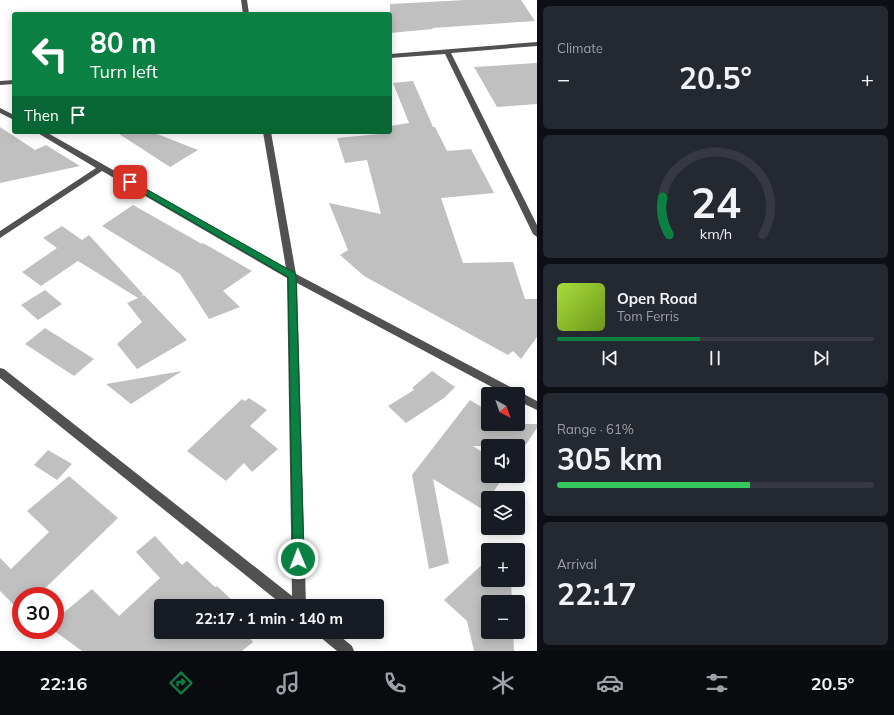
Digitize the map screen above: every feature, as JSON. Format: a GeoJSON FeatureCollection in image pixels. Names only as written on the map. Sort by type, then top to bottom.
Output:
{"type":"FeatureCollection","features":[{"type":"Feature","properties":{"kind":"street"},"geometry":{"type":"LineString","coordinates":[[244,0],[246,12]]}},
{"type":"Feature","properties":{"kind":"street"},"geometry":{"type":"LineString","coordinates":[[392,56],[448,53],[537,44]]}},
{"type":"Feature","properties":{"kind":"street"},"geometry":{"type":"LineString","coordinates":[[448,53],[537,234]]}},
{"type":"Feature","properties":{"kind":"street"},"geometry":{"type":"LineString","coordinates":[[0,83],[12,82]]}},
{"type":"Feature","properties":{"kind":"street"},"geometry":{"type":"LineString","coordinates":[[0,110],[12,117]]}},
{"type":"Feature","properties":{"kind":"street"},"geometry":{"type":"LineString","coordinates":[[44,134],[292,276],[501,387]]}},
{"type":"Feature","properties":{"kind":"street"},"geometry":{"type":"LineString","coordinates":[[267,134],[292,276],[299,599]]}},
{"type":"Feature","properties":{"kind":"street"},"geometry":{"type":"LineString","coordinates":[[0,235],[103,167]]}},
{"type":"Feature","properties":{"kind":"street"},"geometry":{"type":"LineString","coordinates":[[0,372],[285,599]]}},
{"type":"Feature","properties":{"kind":"street"},"geometry":{"type":"LineString","coordinates":[[525,400],[537,406]]}},
{"type":"Feature","properties":{"kind":"street"},"geometry":{"type":"LineString","coordinates":[[333,639],[347,651]]}},
{"type":"Feature","properties":{"kind":"building"},"geometry":{"type":"Polygon","coordinates":[[[466,0],[521,0],[535,21],[432,28],[433,29],[392,33],[392,12],[390,12],[390,4],[466,0]]]}},
{"type":"Feature","properties":{"kind":"building"},"geometry":{"type":"Polygon","coordinates":[[[537,63],[537,104],[497,107],[474,67],[537,63]]]}},
{"type":"Feature","properties":{"kind":"building"},"geometry":{"type":"Polygon","coordinates":[[[413,81],[433,127],[435,127],[447,151],[471,149],[494,193],[441,198],[463,263],[513,262],[525,299],[537,299],[537,337],[521,359],[513,351],[508,355],[364,276],[340,255],[348,250],[329,203],[381,214],[367,160],[345,163],[337,138],[392,134],[392,126],[409,123],[393,83],[413,81]]]}},
{"type":"Feature","properties":{"kind":"building"},"geometry":{"type":"Polygon","coordinates":[[[0,127],[35,150],[46,145],[80,166],[0,183],[0,127]]]}},
{"type":"Feature","properties":{"kind":"building"},"geometry":{"type":"Polygon","coordinates":[[[119,134],[157,134],[198,150],[170,167],[119,134]]]}},
{"type":"Feature","properties":{"kind":"building"},"geometry":{"type":"Polygon","coordinates":[[[133,205],[252,271],[223,291],[240,307],[209,319],[180,274],[102,226],[133,205]]]}},
{"type":"Feature","properties":{"kind":"building"},"geometry":{"type":"Polygon","coordinates":[[[62,226],[82,240],[89,235],[143,294],[141,296],[144,295],[187,340],[137,369],[117,344],[142,322],[127,303],[138,298],[78,261],[41,286],[22,272],[57,248],[43,238],[62,226]]]}},
{"type":"Feature","properties":{"kind":"building"},"geometry":{"type":"Polygon","coordinates":[[[45,290],[62,304],[38,320],[21,305],[45,290]]]}},
{"type":"Feature","properties":{"kind":"building"},"geometry":{"type":"Polygon","coordinates":[[[45,328],[94,359],[74,376],[25,344],[45,328]]]}},
{"type":"Feature","properties":{"kind":"building"},"geometry":{"type":"Polygon","coordinates":[[[182,371],[131,404],[106,384],[182,371]]]}},
{"type":"Feature","properties":{"kind":"building"},"geometry":{"type":"Polygon","coordinates":[[[432,371],[455,387],[444,398],[406,423],[388,406],[414,390],[412,388],[432,371]]]}},
{"type":"Feature","properties":{"kind":"building"},"geometry":{"type":"Polygon","coordinates":[[[249,398],[267,410],[250,426],[278,449],[252,472],[244,463],[226,481],[187,451],[242,399],[245,401],[249,398]]]}},
{"type":"Feature","properties":{"kind":"building"},"geometry":{"type":"Polygon","coordinates":[[[470,400],[481,407],[481,431],[525,431],[525,424],[537,424],[537,428],[525,446],[525,439],[481,439],[481,446],[473,446],[481,451],[481,483],[499,483],[494,491],[481,491],[481,508],[433,479],[449,563],[429,569],[412,475],[470,400]]]}},
{"type":"Feature","properties":{"kind":"building"},"geometry":{"type":"Polygon","coordinates":[[[48,450],[72,464],[57,480],[34,465],[48,450]]]}},
{"type":"Feature","properties":{"kind":"building"},"geometry":{"type":"Polygon","coordinates":[[[69,476],[118,518],[46,587],[12,587],[12,603],[0,591],[0,558],[11,569],[49,532],[27,511],[69,476]]]}},
{"type":"Feature","properties":{"kind":"building"},"geometry":{"type":"Polygon","coordinates":[[[155,536],[182,565],[187,561],[215,587],[217,586],[231,599],[154,599],[154,639],[251,639],[253,642],[242,651],[82,651],[64,638],[64,612],[92,589],[119,616],[160,578],[136,552],[155,536]]]}},
{"type":"Feature","properties":{"kind":"building"},"geometry":{"type":"Polygon","coordinates":[[[481,566],[481,587],[511,587],[512,595],[481,595],[481,639],[513,639],[514,651],[474,651],[467,621],[444,600],[481,566]]]}},
{"type":"Feature","properties":{"kind":"route"},"geometry":{"type":"LineString","coordinates":[[130,182],[292,276],[298,559]]}}]}
